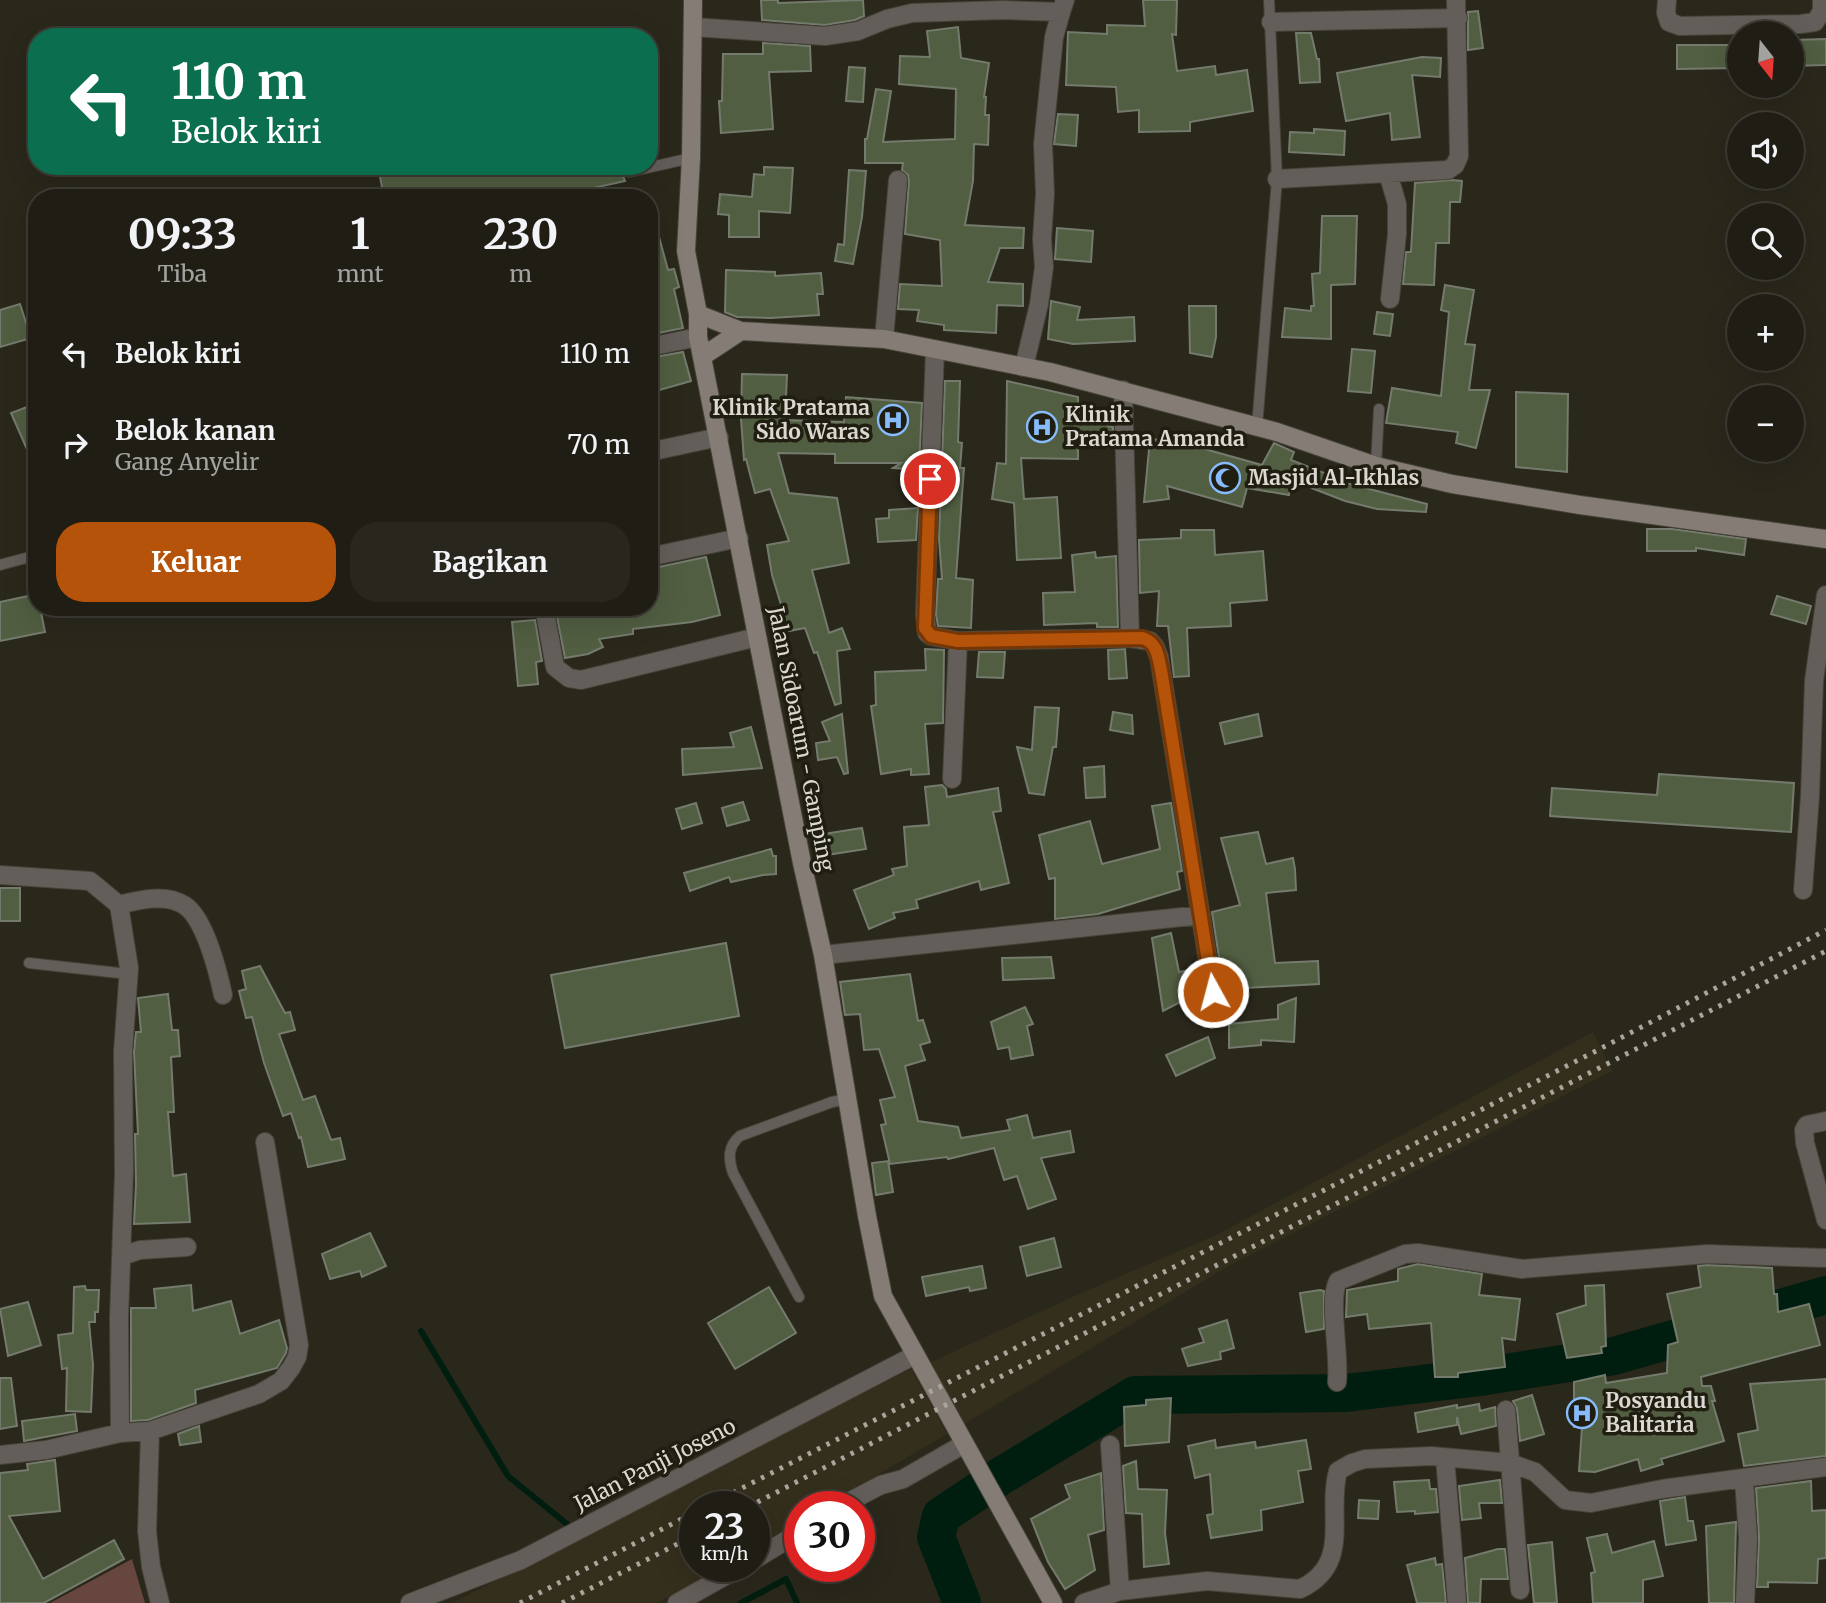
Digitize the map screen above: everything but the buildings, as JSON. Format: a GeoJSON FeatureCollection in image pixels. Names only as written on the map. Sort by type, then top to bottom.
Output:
{"type":"FeatureCollection","features":[{"type":"Feature","properties":{"kind":"main road","name":"Jalan Sidoarum - Gamping"},"geometry":{"type":"LineString","coordinates":[[694,0],[686,251],[698,314],[698,337],[704,356],[802,863],[823,955],[883,1297],[1053,1603]]}},
{"type":"Feature","properties":{"kind":"main road"},"geometry":{"type":"LineString","coordinates":[[698,314],[741,331],[884,339],[1024,367],[1123,390],[1257,427],[1376,466],[1452,484],[1510,495],[1826,539]]}},
{"type":"Feature","properties":{"kind":"main road"},"geometry":{"type":"LineString","coordinates":[[704,356],[741,331]]}},
{"type":"Feature","properties":{"kind":"street"},"geometry":{"type":"LineString","coordinates":[[1667,0],[1666,13],[1669,22],[1679,26],[1815,22],[1822,11],[1822,0]]}},
{"type":"Feature","properties":{"kind":"street"},"geometry":{"type":"LineString","coordinates":[[693,27],[825,36],[858,31],[887,19],[912,13],[1049,10],[1063,6]]}},
{"type":"Feature","properties":{"kind":"street"},"geometry":{"type":"LineString","coordinates":[[1024,367],[1039,304],[1044,267],[1043,144],[1052,46],[1063,6]]}},
{"type":"Feature","properties":{"kind":"street"},"geometry":{"type":"LineString","coordinates":[[1271,22],[1457,9],[1458,161],[1448,170],[1277,179]]}},
{"type":"Feature","properties":{"kind":"street"},"geometry":{"type":"LineString","coordinates":[[1388,173],[1397,204],[1396,247],[1390,299]]}},
{"type":"Feature","properties":{"kind":"street"},"geometry":{"type":"LineString","coordinates":[[884,339],[898,180]]}},
{"type":"Feature","properties":{"kind":"street"},"geometry":{"type":"LineString","coordinates":[[658,345],[698,337]]}},
{"type":"Feature","properties":{"kind":"street"},"geometry":{"type":"LineString","coordinates":[[935,350],[925,628],[931,636],[958,641],[1130,638],[1150,640],[1158,657],[1213,992]]}},
{"type":"Feature","properties":{"kind":"street"},"geometry":{"type":"LineString","coordinates":[[1123,390],[1130,638]]}},
{"type":"Feature","properties":{"kind":"street"},"geometry":{"type":"LineString","coordinates":[[658,450],[719,437]]}},
{"type":"Feature","properties":{"kind":"street"},"geometry":{"type":"LineString","coordinates":[[658,555],[738,538]]}},
{"type":"Feature","properties":{"kind":"street"},"geometry":{"type":"LineString","coordinates":[[1803,890],[1814,681],[1826,595]]}},
{"type":"Feature","properties":{"kind":"street"},"geometry":{"type":"LineString","coordinates":[[546,616],[555,667],[569,678],[581,680],[757,637]]}},
{"type":"Feature","properties":{"kind":"street"},"geometry":{"type":"LineString","coordinates":[[952,779],[958,641]]}},
{"type":"Feature","properties":{"kind":"street"},"geometry":{"type":"LineString","coordinates":[[0,874],[90,881],[119,905],[128,974],[123,1052],[120,1433]]}},
{"type":"Feature","properties":{"kind":"street"},"geometry":{"type":"LineString","coordinates":[[119,905],[150,898],[184,904],[195,917],[208,942],[217,964],[223,995]]}},
{"type":"Feature","properties":{"kind":"street"},"geometry":{"type":"LineString","coordinates":[[823,955],[1201,915]]}},
{"type":"Feature","properties":{"kind":"street"},"geometry":{"type":"LineString","coordinates":[[1826,1121],[1807,1125],[1804,1130],[1805,1143],[1826,1220]]}},
{"type":"Feature","properties":{"kind":"street"},"geometry":{"type":"LineString","coordinates":[[0,1455],[46,1450],[120,1433],[150,1431],[259,1394],[281,1381],[297,1357],[299,1345],[265,1142]]}},
{"type":"Feature","properties":{"kind":"street"},"geometry":{"type":"LineString","coordinates":[[122,1256],[140,1250],[187,1247]]}},
{"type":"Feature","properties":{"kind":"street"},"geometry":{"type":"LineString","coordinates":[[1337,1382],[1339,1368],[1335,1287],[1338,1281],[1405,1254],[1418,1253],[1522,1269],[1707,1254],[1826,1258]]}},
{"type":"Feature","properties":{"kind":"street","name":"Jalan Panji Joseno"},"geometry":{"type":"LineString","coordinates":[[410,1603],[521,1560],[915,1355]]}},
{"type":"Feature","properties":{"kind":"street"},"geometry":{"type":"LineString","coordinates":[[1506,1410],[1520,1590]]}},
{"type":"Feature","properties":{"kind":"street"},"geometry":{"type":"LineString","coordinates":[[150,1431],[147,1531],[151,1567],[160,1603]]}},
{"type":"Feature","properties":{"kind":"street"},"geometry":{"type":"LineString","coordinates":[[870,1491],[904,1479],[964,1444]]}},
{"type":"Feature","properties":{"kind":"street"},"geometry":{"type":"LineString","coordinates":[[1110,1446],[1120,1591]]}},
{"type":"Feature","properties":{"kind":"street"},"geometry":{"type":"LineString","coordinates":[[1084,1603],[1120,1591],[1207,1581],[1301,1596],[1320,1578],[1329,1563],[1334,1542],[1335,1484],[1338,1471],[1365,1459],[1432,1456],[1510,1463],[1535,1472],[1565,1500],[1591,1503],[1662,1489],[1826,1467]]}},
{"type":"Feature","properties":{"kind":"street"},"geometry":{"type":"LineString","coordinates":[[1444,1458],[1457,1603]]}},
{"type":"Feature","properties":{"kind":"street"},"geometry":{"type":"LineString","coordinates":[[1744,1479],[1748,1538],[1745,1603]]}},
{"type":"Feature","properties":{"kind":"street"},"geometry":{"type":"LineString","coordinates":[[677,1603],[714,1582]]}},
{"type":"Feature","properties":{"kind":"lane"},"geometry":{"type":"LineString","coordinates":[[1257,427],[1277,179],[1269,0]]}},
{"type":"Feature","properties":{"kind":"lane"},"geometry":{"type":"LineString","coordinates":[[658,165],[691,158]]}},
{"type":"Feature","properties":{"kind":"lane"},"geometry":{"type":"LineString","coordinates":[[1376,466],[1380,409]]}},
{"type":"Feature","properties":{"kind":"lane"},"geometry":{"type":"LineString","coordinates":[[0,565],[28,557]]}},
{"type":"Feature","properties":{"kind":"lane"},"geometry":{"type":"LineString","coordinates":[[29,963],[128,974]]}},
{"type":"Feature","properties":{"kind":"lane"},"geometry":{"type":"LineString","coordinates":[[799,1297],[733,1173],[729,1162],[730,1152],[733,1142],[740,1136],[832,1102],[847,1100]]}},
{"type":"Feature","properties":{"kind":"shaded area"},"geometry":{"type":"Polygon","coordinates":[[[1593,1032],[1612,1071],[1232,1264],[964,1424],[931,1362],[1218,1234],[1593,1032]]]}},
{"type":"Feature","properties":{"kind":"shaded area"},"geometry":{"type":"Polygon","coordinates":[[[911,1369],[947,1434],[850,1491],[784,1491],[784,1530],[770,1539],[770,1491],[679,1491],[679,1582],[694,1582],[657,1603],[452,1603],[911,1369]]]}},
{"type":"Feature","properties":{"kind":"shaded area"},"geometry":{"type":"Polygon","coordinates":[[[132,1559],[145,1603],[50,1603],[132,1559]]]}},
{"type":"Feature","properties":{"kind":"waterway"},"geometry":{"type":"LineString","coordinates":[[962,1603],[936,1537],[941,1516],[1001,1476],[1135,1395],[1346,1393],[1480,1377],[1614,1356],[1826,1295]]}},
{"type":"Feature","properties":{"kind":"waterway"},"geometry":{"type":"LineString","coordinates":[[421,1331],[508,1476],[567,1524]]}},
{"type":"Feature","properties":{"kind":"waterway"},"geometry":{"type":"LineString","coordinates":[[741,1603],[786,1579],[797,1603]]}},
{"type":"Feature","properties":{"kind":"railway"},"geometry":{"type":"LineString","coordinates":[[736,1491],[1594,1052],[1826,930]]}},
{"type":"Feature","properties":{"kind":"railway"},"geometry":{"type":"LineString","coordinates":[[770,1496],[1826,951]]}},
{"type":"Feature","properties":{"kind":"railway"},"geometry":{"type":"LineString","coordinates":[[520,1603],[679,1520]]}},
{"type":"Feature","properties":{"kind":"railway"},"geometry":{"type":"LineString","coordinates":[[562,1603],[679,1543]]}},
{"type":"Feature","properties":{"kind":"place","name":"Klinik Pratama Sido Waras"},"geometry":{"type":"Point","coordinates":[893,420]}},
{"type":"Feature","properties":{"kind":"place","name":"Klinik Pratama Amanda"},"geometry":{"type":"Point","coordinates":[1042,427]}},
{"type":"Feature","properties":{"kind":"place","name":"Masjid Al-Ikhlas"},"geometry":{"type":"Point","coordinates":[1225,478]}},
{"type":"Feature","properties":{"kind":"place","name":"Posyandu Balitaria"},"geometry":{"type":"Point","coordinates":[1582,1413]}},
{"type":"Feature","properties":{"kind":"route"},"geometry":{"type":"LineString","coordinates":[[930,479],[925,628],[931,636],[958,641],[1142,638],[1150,640],[1155,647],[1161,670],[1213,992]]}}]}
